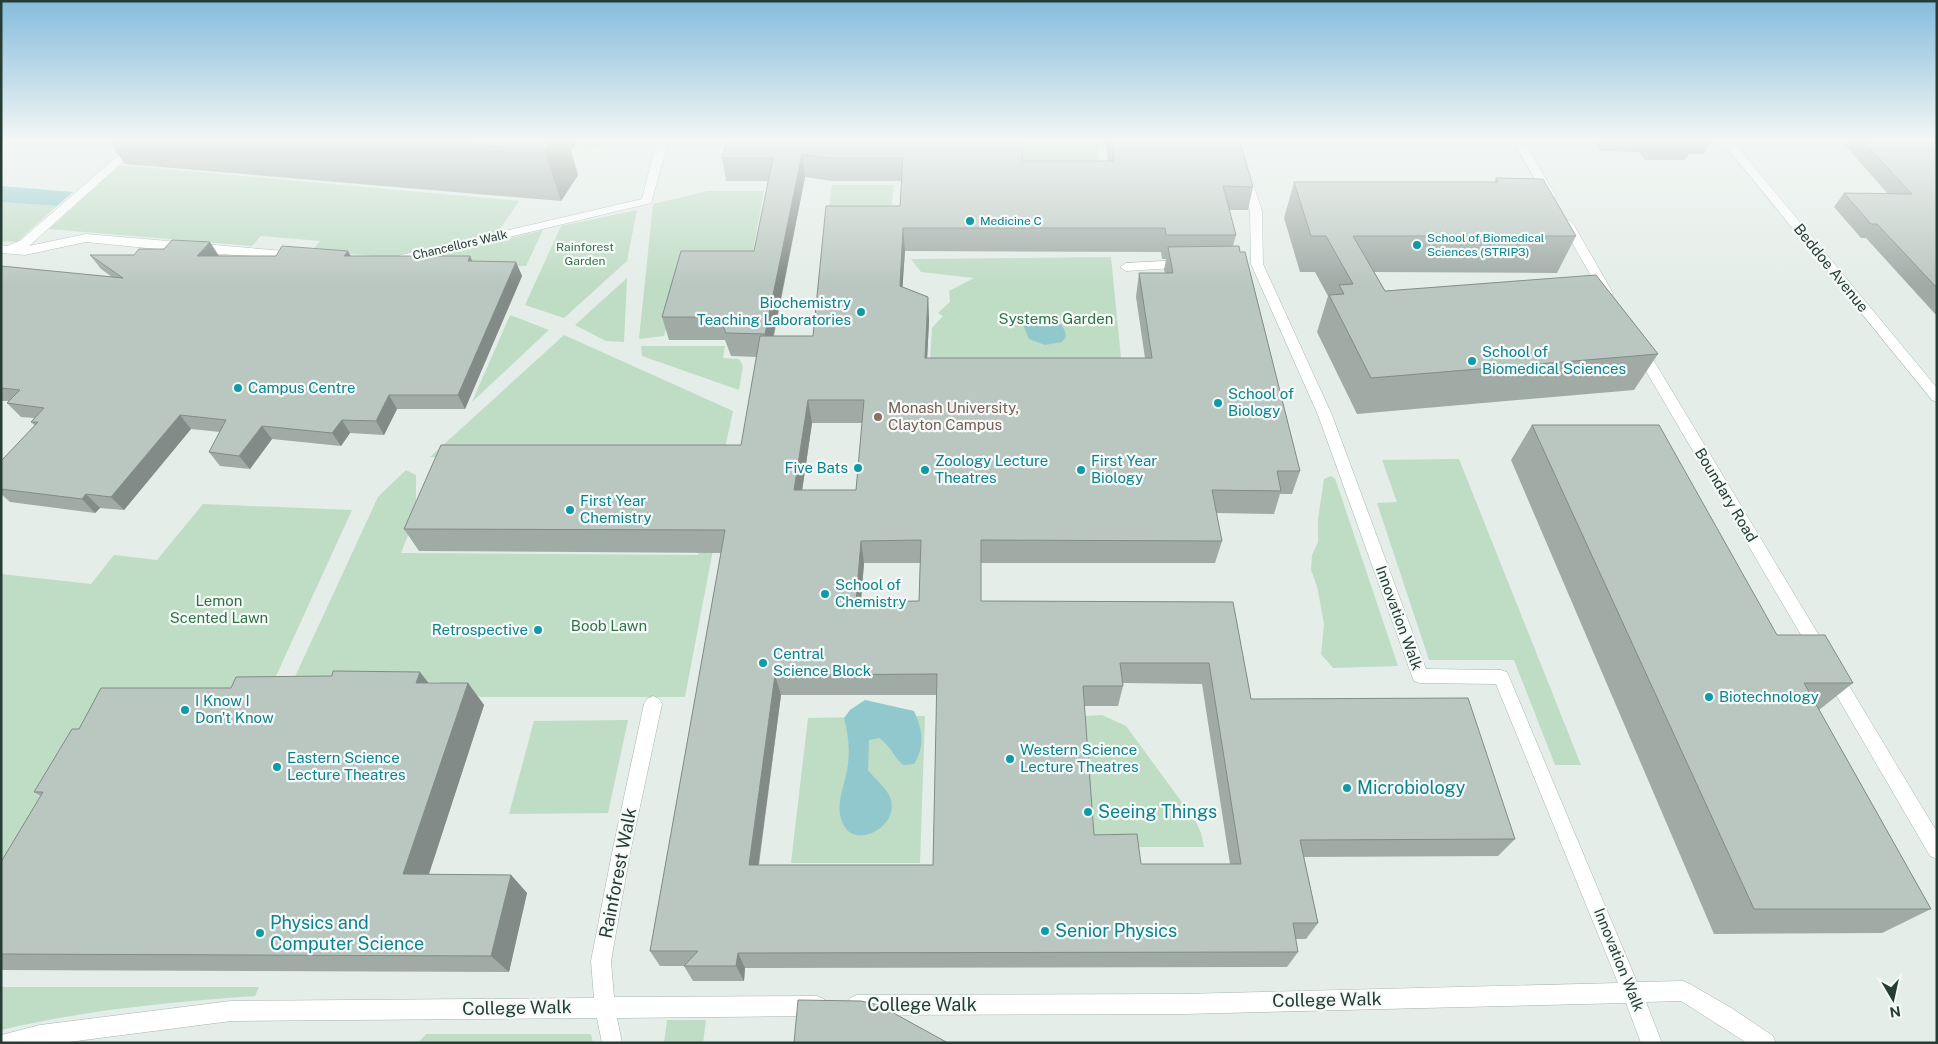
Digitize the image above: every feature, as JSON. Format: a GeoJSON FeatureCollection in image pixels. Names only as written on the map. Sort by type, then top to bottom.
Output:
{"type":"FeatureCollection","features":[{"type":"Feature","properties":{"kind":"street"},"geometry":{"type":"LineString","coordinates":[[3,250],[25,243],[87,188]]}},
{"type":"Feature","properties":{"kind":"street","name":"Chancellors Walk"},"geometry":{"type":"LineString","coordinates":[[384,261],[400,260],[647,201],[650,188]]}},
{"type":"Feature","properties":{"kind":"street","name":"Innovation Walk"},"geometry":{"type":"LineString","coordinates":[[1249,188],[1256,211],[1252,264],[1325,415],[1420,676],[1501,677],[1652,1043]]}},
{"type":"Feature","properties":{"kind":"street"},"geometry":{"type":"LineString","coordinates":[[1546,188],[1614,304]]}},
{"type":"Feature","properties":{"kind":"street","name":"Beddoe Avenue"},"geometry":{"type":"LineString","coordinates":[[1765,188],[1937,397]]}},
{"type":"Feature","properties":{"kind":"street"},"geometry":{"type":"LineString","coordinates":[[3,250],[25,250],[86,238],[188,248],[304,256]]}},
{"type":"Feature","properties":{"kind":"street"},"geometry":{"type":"LineString","coordinates":[[1126,267],[1202,264]]}},
{"type":"Feature","properties":{"kind":"street","name":"Boundary Road"},"geometry":{"type":"LineString","coordinates":[[1634,337],[1937,850]]}},
{"type":"Feature","properties":{"kind":"street","name":"Rainforest Walk"},"geometry":{"type":"LineString","coordinates":[[612,1043],[605,1007],[602,961],[621,853],[653,704]]}},
{"type":"Feature","properties":{"kind":"street","name":"College Walk"},"geometry":{"type":"LineString","coordinates":[[6,1043],[40,1035],[231,1011],[1193,1003],[1684,991],[1766,1043]]}},
{"type":"Feature","properties":{"kind":"green space"},"geometry":{"type":"Polygon","coordinates":[[[95,188],[372,188],[519,201],[498,232],[390,257],[312,251],[320,241],[261,236],[252,246],[49,229],[95,188]]]}},
{"type":"Feature","properties":{"kind":"green space"},"geometry":{"type":"Polygon","coordinates":[[[832,188],[894,188],[889,229],[826,229],[832,188]]]}},
{"type":"Feature","properties":{"kind":"green space"},"geometry":{"type":"Polygon","coordinates":[[[708,191],[764,191],[750,267],[681,274],[664,336],[639,339],[653,204],[708,191]]]}},
{"type":"Feature","properties":{"kind":"green space"},"geometry":{"type":"Polygon","coordinates":[[[1,202],[57,206],[17,242],[1,241],[1,202]]]}},
{"type":"Feature","properties":{"kind":"green space","name":"Rainforest Garden"},"geometry":{"type":"Polygon","coordinates":[[[637,210],[627,261],[564,318],[525,305],[561,226],[637,210]]]}},
{"type":"Feature","properties":{"kind":"green space"},"geometry":{"type":"Polygon","coordinates":[[[543,230],[526,266],[428,263],[426,259],[543,230]]]}},
{"type":"Feature","properties":{"kind":"green space","name":"Systems Garden"},"geometry":{"type":"Polygon","coordinates":[[[1111,257],[1123,378],[929,378],[932,328],[943,316],[938,313],[950,302],[949,291],[974,278],[921,272],[911,259],[1111,257]]]}},
{"type":"Feature","properties":{"kind":"green space"},"geometry":{"type":"Polygon","coordinates":[[[627,278],[624,342],[606,341],[575,325],[627,278]]]}},
{"type":"Feature","properties":{"kind":"green space"},"geometry":{"type":"Polygon","coordinates":[[[510,315],[549,330],[472,402],[510,315]]]}},
{"type":"Feature","properties":{"kind":"green space"},"geometry":{"type":"Polygon","coordinates":[[[564,335],[733,411],[723,457],[430,457],[564,335]]]}},
{"type":"Feature","properties":{"kind":"green space"},"geometry":{"type":"Polygon","coordinates":[[[641,346],[725,346],[723,358],[739,359],[743,366],[739,390],[642,356],[641,346]]]}},
{"type":"Feature","properties":{"kind":"green space"},"geometry":{"type":"Polygon","coordinates":[[[1459,459],[1581,765],[1555,765],[1514,660],[1429,660],[1377,503],[1397,502],[1382,460],[1459,459]]]}},
{"type":"Feature","properties":{"kind":"green space","name":"Boob Lawn"},"geometry":{"type":"Polygon","coordinates":[[[406,470],[416,475],[416,515],[401,553],[698,555],[707,514],[720,513],[685,697],[481,697],[438,682],[293,681],[378,497],[406,470]]]}},
{"type":"Feature","properties":{"kind":"green space"},"geometry":{"type":"Polygon","coordinates":[[[1331,476],[1335,479],[1340,493],[1398,666],[1333,668],[1321,654],[1324,624],[1317,586],[1311,570],[1312,555],[1318,542],[1318,519],[1324,479],[1331,476]]]}},
{"type":"Feature","properties":{"kind":"green space","name":"Lemon Scented Lawn"},"geometry":{"type":"Polygon","coordinates":[[[203,504],[352,510],[276,676],[1,876],[1,574],[91,584],[114,555],[157,560],[203,504]]]}},
{"type":"Feature","properties":{"kind":"green space"},"geometry":{"type":"Polygon","coordinates":[[[1102,715],[1126,726],[1195,820],[1201,833],[1204,847],[1095,847],[1085,716],[1102,715]]]}},
{"type":"Feature","properties":{"kind":"green space"},"geometry":{"type":"Polygon","coordinates":[[[925,716],[920,863],[791,863],[808,718],[925,716]]]}},
{"type":"Feature","properties":{"kind":"green space"},"geometry":{"type":"Polygon","coordinates":[[[628,720],[608,813],[509,814],[534,721],[628,720]]]}},
{"type":"Feature","properties":{"kind":"green space"},"geometry":{"type":"Polygon","coordinates":[[[1,987],[259,987],[255,996],[96,1012],[1,1030],[1,987]]]}},
{"type":"Feature","properties":{"kind":"green space"},"geometry":{"type":"Polygon","coordinates":[[[667,1020],[706,1020],[703,1043],[664,1043],[667,1020]]]}},
{"type":"Feature","properties":{"kind":"green space"},"geometry":{"type":"Polygon","coordinates":[[[426,1034],[591,1034],[593,1043],[418,1043],[426,1034]]]}},
{"type":"Feature","properties":{"kind":"water"},"geometry":{"type":"Polygon","coordinates":[[[1,188],[73,192],[57,206],[1,202],[1,188]]]}},
{"type":"Feature","properties":{"kind":"water"},"geometry":{"type":"Polygon","coordinates":[[[1038,315],[1052,318],[1063,327],[1066,337],[1062,342],[1045,345],[1029,339],[1024,327],[1029,318],[1038,315]]]}},
{"type":"Feature","properties":{"kind":"water"},"geometry":{"type":"Polygon","coordinates":[[[865,700],[914,711],[921,732],[921,745],[914,764],[903,765],[879,738],[869,740],[868,770],[890,796],[891,810],[888,819],[875,832],[858,835],[850,833],[845,827],[840,812],[841,796],[849,758],[844,718],[850,710],[865,700]]]}},
{"type":"Feature","properties":{"kind":"building"},"geometry":{"type":"Polygon","coordinates":[[[767,188],[795,188],[765,334],[726,333],[719,317],[662,317],[681,251],[754,251],[767,188]]]}},
{"type":"Feature","properties":{"kind":"building"},"geometry":{"type":"Polygon","coordinates":[[[901,188],[1223,188],[1236,235],[1166,235],[1165,228],[903,228],[900,286],[928,297],[925,358],[1152,358],[1139,273],[1173,273],[1168,247],[1239,246],[1240,252],[1245,252],[1300,471],[1277,471],[1281,491],[1212,490],[1222,541],[981,540],[981,601],[1233,602],[1251,699],[1468,698],[1515,839],[1300,840],[1318,923],[1293,923],[1298,952],[738,953],[736,966],[684,966],[698,951],[650,951],[725,530],[404,529],[441,445],[741,445],[760,336],[813,336],[826,206],[900,206],[901,188]],[[808,400],[794,490],[856,490],[864,400],[808,400]],[[921,540],[861,541],[856,602],[919,601],[921,540]],[[1120,663],[1123,686],[1083,686],[1094,835],[1137,834],[1141,864],[1241,864],[1209,663],[1120,663]],[[937,674],[775,675],[749,865],[933,865],[937,674]]]}},
{"type":"Feature","properties":{"kind":"building"},"geometry":{"type":"Polygon","coordinates":[[[1296,188],[1548,188],[1576,236],[1353,236],[1385,291],[1596,275],[1658,354],[1371,378],[1329,295],[1344,294],[1339,285],[1353,284],[1326,236],[1311,236],[1296,188]]]}},
{"type":"Feature","properties":{"kind":"building"},"geometry":{"type":"Polygon","coordinates":[[[1906,188],[1937,188],[1937,288],[1877,224],[1871,224],[1844,193],[1912,194],[1906,188]]]}},
{"type":"Feature","properties":{"kind":"building","name":"Campus Centre"},"geometry":{"type":"Polygon","coordinates":[[[172,240],[210,242],[197,256],[276,256],[282,246],[348,251],[344,256],[470,256],[468,261],[516,262],[458,395],[389,395],[376,421],[342,420],[332,433],[262,426],[239,456],[209,452],[226,420],[180,415],[111,497],[86,494],[82,499],[1,489],[1,461],[38,422],[31,422],[44,408],[7,403],[20,390],[1,388],[1,266],[123,278],[90,255],[134,255],[139,249],[164,249],[172,240]]]}},
{"type":"Feature","properties":{"kind":"building","name":"Biotechnology"},"geometry":{"type":"Polygon","coordinates":[[[1532,425],[1659,425],[1777,635],[1825,635],[1853,683],[1804,683],[1931,909],[1754,909],[1532,425]]]}},
{"type":"Feature","properties":{"kind":"building"},"geometry":{"type":"Polygon","coordinates":[[[333,671],[420,672],[416,683],[468,683],[403,874],[511,875],[491,956],[1,954],[1,862],[43,792],[34,792],[72,729],[79,729],[101,688],[231,688],[236,677],[332,676],[333,671]]]}},
{"type":"Feature","properties":{"kind":"building"},"geometry":{"type":"Polygon","coordinates":[[[798,1000],[861,1001],[879,1005],[948,1043],[794,1043],[798,1000]]]}},
{"type":"Feature","properties":{"kind":"place","name":"Medicine C"},"geometry":{"type":"Point","coordinates":[970,221]}},
{"type":"Feature","properties":{"kind":"place","name":"School of Biomedical Sciences (STRIP3)"},"geometry":{"type":"Point","coordinates":[1417,245]}},
{"type":"Feature","properties":{"kind":"place","name":"Biochemistry Teaching Laboratories"},"geometry":{"type":"Point","coordinates":[861,312]}},
{"type":"Feature","properties":{"kind":"place","name":"School of Biomedical Sciences"},"geometry":{"type":"Point","coordinates":[1472,361]}},
{"type":"Feature","properties":{"kind":"place","name":"Campus Centre"},"geometry":{"type":"Point","coordinates":[238,388]}},
{"type":"Feature","properties":{"kind":"place","name":"School of Biology"},"geometry":{"type":"Point","coordinates":[1218,403]}},
{"type":"Feature","properties":{"kind":"place","name":"Monash University, Clayton Campus"},"geometry":{"type":"Point","coordinates":[878,417]}},
{"type":"Feature","properties":{"kind":"place","name":"Five Bats"},"geometry":{"type":"Point","coordinates":[858,468]}},
{"type":"Feature","properties":{"kind":"place","name":"Zoology Lecture Theatres"},"geometry":{"type":"Point","coordinates":[925,470]}},
{"type":"Feature","properties":{"kind":"place","name":"First Year Biology"},"geometry":{"type":"Point","coordinates":[1081,470]}},
{"type":"Feature","properties":{"kind":"place","name":"First Year Chemistry"},"geometry":{"type":"Point","coordinates":[570,510]}},
{"type":"Feature","properties":{"kind":"place","name":"School of Chemistry"},"geometry":{"type":"Point","coordinates":[825,594]}},
{"type":"Feature","properties":{"kind":"place","name":"Retrospective"},"geometry":{"type":"Point","coordinates":[538,630]}},
{"type":"Feature","properties":{"kind":"place","name":"Central Science Block"},"geometry":{"type":"Point","coordinates":[763,663]}},
{"type":"Feature","properties":{"kind":"place","name":"Biotechnology"},"geometry":{"type":"Point","coordinates":[1709,697]}},
{"type":"Feature","properties":{"kind":"place","name":"I Know I Don't Know"},"geometry":{"type":"Point","coordinates":[185,710]}},
{"type":"Feature","properties":{"kind":"place","name":"Western Science Lecture Theatres"},"geometry":{"type":"Point","coordinates":[1010,759]}},
{"type":"Feature","properties":{"kind":"place","name":"Eastern Science Lecture Theatres"},"geometry":{"type":"Point","coordinates":[277,767]}},
{"type":"Feature","properties":{"kind":"place","name":"Microbiology"},"geometry":{"type":"Point","coordinates":[1347,788]}},
{"type":"Feature","properties":{"kind":"place","name":"Seeing Things"},"geometry":{"type":"Point","coordinates":[1088,812]}},
{"type":"Feature","properties":{"kind":"place","name":"Senior Physics"},"geometry":{"type":"Point","coordinates":[1045,931]}},
{"type":"Feature","properties":{"kind":"place","name":"Physics and Computer Science"},"geometry":{"type":"Point","coordinates":[260,933]}}]}
